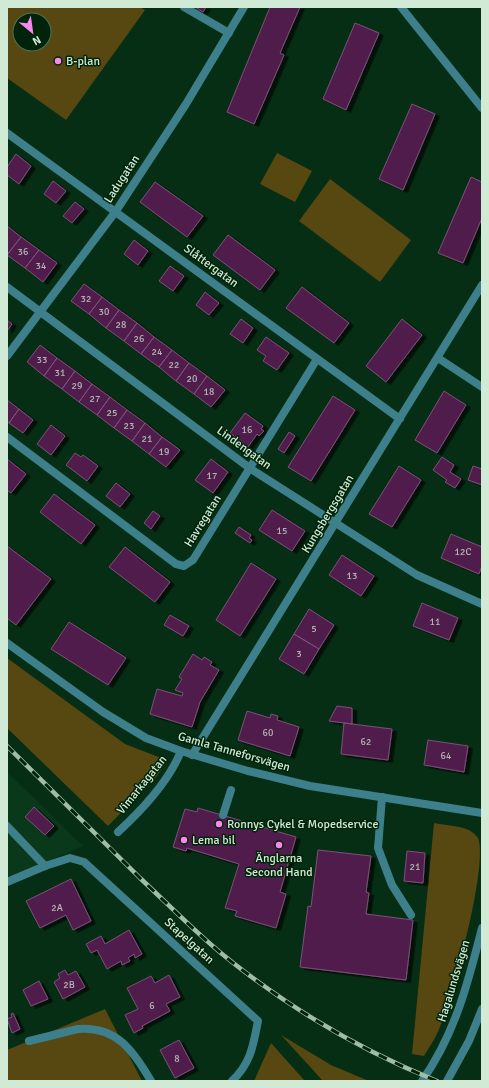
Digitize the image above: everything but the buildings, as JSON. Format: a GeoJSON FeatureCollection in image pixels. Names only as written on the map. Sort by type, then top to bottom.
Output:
{"type":"FeatureCollection","features":[{"type":"Feature","properties":{"kind":"street"},"geometry":{"type":"LineString","coordinates":[[184,7],[229,33]]}},
{"type":"Feature","properties":{"kind":"street","name":"Ladugatan"},"geometry":{"type":"LineString","coordinates":[[7,356],[116,210],[186,104],[244,7]]}},
{"type":"Feature","properties":{"kind":"street"},"geometry":{"type":"LineString","coordinates":[[401,7],[482,108]]}},
{"type":"Feature","properties":{"kind":"street","name":"Slåttergatan"},"geometry":{"type":"LineString","coordinates":[[7,133],[116,210],[400,419]]}},
{"type":"Feature","properties":{"kind":"street","name":"Kungsbergsgatan"},"geometry":{"type":"LineString","coordinates":[[192,755],[482,285]]}},
{"type":"Feature","properties":{"kind":"street","name":"Lindengatan"},"geometry":{"type":"LineString","coordinates":[[7,288],[250,469],[417,576],[482,604]]}},
{"type":"Feature","properties":{"kind":"street"},"geometry":{"type":"LineString","coordinates":[[438,358],[482,387]]}},
{"type":"Feature","properties":{"kind":"street","name":"Havregatan"},"geometry":{"type":"LineString","coordinates":[[7,436],[180,566],[190,564],[317,359]]}},
{"type":"Feature","properties":{"kind":"street","name":"Gamla Tanneforsvägen"},"geometry":{"type":"LineString","coordinates":[[7,643],[103,712],[146,738],[192,755],[280,779],[482,813]]}},
{"type":"Feature","properties":{"kind":"street","name":"Vimarkagatan"},"geometry":{"type":"LineString","coordinates":[[118,832],[173,768],[181,751]]}},
{"type":"Feature","properties":{"kind":"street"},"geometry":{"type":"LineString","coordinates":[[223,816],[232,790]]}},
{"type":"Feature","properties":{"kind":"street"},"geometry":{"type":"LineString","coordinates":[[382,797],[378,848],[392,885],[411,915]]}},
{"type":"Feature","properties":{"kind":"street"},"geometry":{"type":"LineString","coordinates":[[7,826],[45,866],[7,882]]}},
{"type":"Feature","properties":{"kind":"street","name":"Stapelgatan"},"geometry":{"type":"LineString","coordinates":[[45,866],[70,858],[84,862],[258,1022],[252,1050],[247,1064],[232,1081]]}},
{"type":"Feature","properties":{"kind":"street","name":"Hagalundsvägen"},"geometry":{"type":"LineString","coordinates":[[422,1081],[450,1034],[461,1006],[482,928]]}},
{"type":"Feature","properties":{"kind":"street"},"geometry":{"type":"LineString","coordinates":[[447,1081],[469,1041],[482,1009]]}},
{"type":"Feature","properties":{"kind":"street"},"geometry":{"type":"LineString","coordinates":[[29,1040],[78,1029],[92,1028],[112,1034],[126,1045],[150,1081]]}},
{"type":"Feature","properties":{"kind":"shaded area","name":"B-plan"},"geometry":{"type":"Polygon","coordinates":[[[7,7],[140,7],[145,10],[66,120],[7,78],[7,7]]]}},
{"type":"Feature","properties":{"kind":"shaded area"},"geometry":{"type":"Polygon","coordinates":[[[277,153],[312,171],[295,202],[260,184],[277,153]]]}},
{"type":"Feature","properties":{"kind":"shaded area"},"geometry":{"type":"Polygon","coordinates":[[[330,179],[411,240],[380,282],[299,221],[330,179]]]}},
{"type":"Feature","properties":{"kind":"shaded area"},"geometry":{"type":"Polygon","coordinates":[[[7,658],[125,744],[161,758],[162,768],[157,776],[108,826],[7,728],[7,658]]]}},
{"type":"Feature","properties":{"kind":"shaded area"},"geometry":{"type":"Polygon","coordinates":[[[7,772],[83,846],[7,878],[7,772]]]}},
{"type":"Feature","properties":{"kind":"shaded area"},"geometry":{"type":"Polygon","coordinates":[[[434,823],[464,828],[470,831],[478,838],[480,853],[474,904],[451,994],[437,1034],[424,1056],[412,1054],[434,823]]]}},
{"type":"Feature","properties":{"kind":"shaded area"},"geometry":{"type":"Polygon","coordinates":[[[105,1009],[142,1081],[7,1081],[7,1050],[105,1009]]]}},
{"type":"Feature","properties":{"kind":"shaded area"},"geometry":{"type":"Polygon","coordinates":[[[281,1035],[331,1065],[369,1081],[323,1081],[281,1035]]]}},
{"type":"Feature","properties":{"kind":"shaded area"},"geometry":{"type":"Polygon","coordinates":[[[271,1043],[305,1081],[254,1081],[271,1043]]]}},
{"type":"Feature","properties":{"kind":"railway"},"geometry":{"type":"LineString","coordinates":[[7,746],[140,878],[202,937],[241,969],[287,1002],[335,1032],[385,1058],[437,1081]]}},
{"type":"Feature","properties":{"kind":"place","name":"B-plan"},"geometry":{"type":"Point","coordinates":[58,61]}},
{"type":"Feature","properties":{"kind":"place","name":"Ronnys Cykel & Mopedservice"},"geometry":{"type":"Point","coordinates":[219,824]}},
{"type":"Feature","properties":{"kind":"place","name":"Lema bil"},"geometry":{"type":"Point","coordinates":[184,840]}},
{"type":"Feature","properties":{"kind":"place","name":"Änglarna Second Hand"},"geometry":{"type":"Point","coordinates":[279,845]}}]}
